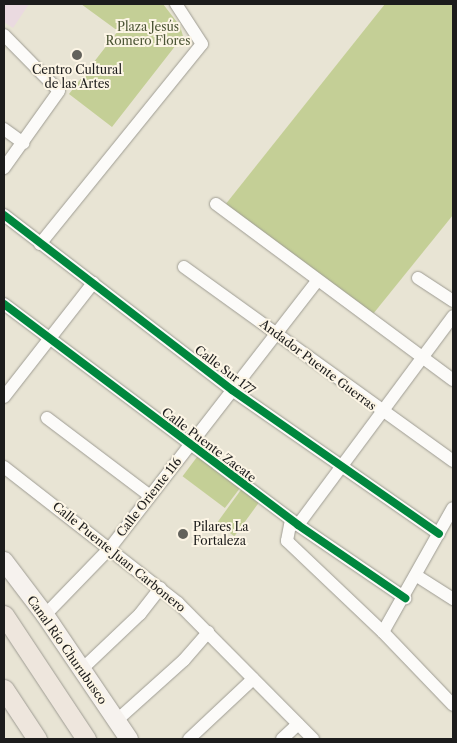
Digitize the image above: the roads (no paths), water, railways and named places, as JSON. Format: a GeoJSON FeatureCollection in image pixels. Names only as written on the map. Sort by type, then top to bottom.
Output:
{"type":"FeatureCollection","features":[{"type":"Feature","properties":{"kind":"main road"},"geometry":{"type":"LineString","coordinates":[[4,615],[86,739]]}},
{"type":"Feature","properties":{"kind":"main road"},"geometry":{"type":"LineString","coordinates":[[4,688],[37,739]]}},
{"type":"Feature","properties":{"kind":"street"},"geometry":{"type":"LineString","coordinates":[[40,244],[202,44],[176,4]]}},
{"type":"Feature","properties":{"kind":"street"},"geometry":{"type":"LineString","coordinates":[[4,35],[56,84],[59,90],[56,98],[4,168]]}},
{"type":"Feature","properties":{"kind":"street"},"geometry":{"type":"LineString","coordinates":[[4,129],[23,143]]}},
{"type":"Feature","properties":{"kind":"street"},"geometry":{"type":"LineString","coordinates":[[216,204],[317,281],[423,356],[453,380]]}},
{"type":"Feature","properties":{"kind":"street","name":"Calle Sur 177"},"geometry":{"type":"LineString","coordinates":[[4,215],[232,390],[341,469],[439,534]]}},
{"type":"Feature","properties":{"kind":"street","name":"Andador Puente Guerras"},"geometry":{"type":"LineString","coordinates":[[184,267],[277,333],[383,413],[453,461]]}},
{"type":"Feature","properties":{"kind":"street"},"geometry":{"type":"LineString","coordinates":[[418,278],[453,301]]}},
{"type":"Feature","properties":{"kind":"street","name":"Calle Oriente 116"},"geometry":{"type":"LineString","coordinates":[[45,615],[110,548],[317,281]]}},
{"type":"Feature","properties":{"kind":"street"},"geometry":{"type":"LineString","coordinates":[[6,389],[48,340],[92,283]]}},
{"type":"Feature","properties":{"kind":"street","name":"Calle Puente Zacate"},"geometry":{"type":"LineString","coordinates":[[4,304],[48,340],[294,523],[405,598]]}},
{"type":"Feature","properties":{"kind":"street"},"geometry":{"type":"LineString","coordinates":[[453,316],[341,469],[294,523],[287,541],[383,632],[453,704]]}},
{"type":"Feature","properties":{"kind":"street"},"geometry":{"type":"LineString","coordinates":[[46,418],[150,496]]}},
{"type":"Feature","properties":{"kind":"street","name":"Calle Puente Juan Carbonero"},"geometry":{"type":"LineString","coordinates":[[4,467],[160,588],[208,632],[313,739]]}},
{"type":"Feature","properties":{"kind":"street"},"geometry":{"type":"LineString","coordinates":[[383,632],[405,598],[439,534],[452,514]]}},
{"type":"Feature","properties":{"kind":"street","name":"Canal Río Churubusco"},"geometry":{"type":"LineString","coordinates":[[4,561],[45,615],[129,739]]}},
{"type":"Feature","properties":{"kind":"street"},"geometry":{"type":"LineString","coordinates":[[416,576],[453,600]]}},
{"type":"Feature","properties":{"kind":"street"},"geometry":{"type":"LineString","coordinates":[[81,670],[140,614],[160,588]]}},
{"type":"Feature","properties":{"kind":"street"},"geometry":{"type":"LineString","coordinates":[[116,721],[184,660],[208,632]]}},
{"type":"Feature","properties":{"kind":"street"},"geometry":{"type":"LineString","coordinates":[[196,737],[253,679]]}},
{"type":"Feature","properties":{"kind":"street"},"geometry":{"type":"LineString","coordinates":[[282,739],[298,724]]}},
{"type":"Feature","properties":{"kind":"place","name":"Centro Cultural de las Artes"},"geometry":{"type":"Point","coordinates":[77,55]}},
{"type":"Feature","properties":{"kind":"place","name":"Pilares La Fortaleza"},"geometry":{"type":"Point","coordinates":[183,534]}},
{"type":"Feature","properties":{"kind":"park label","name":"Plaza Jesús Romero Flores"},"geometry":{"type":"Point","coordinates":[148,34]}}]}
